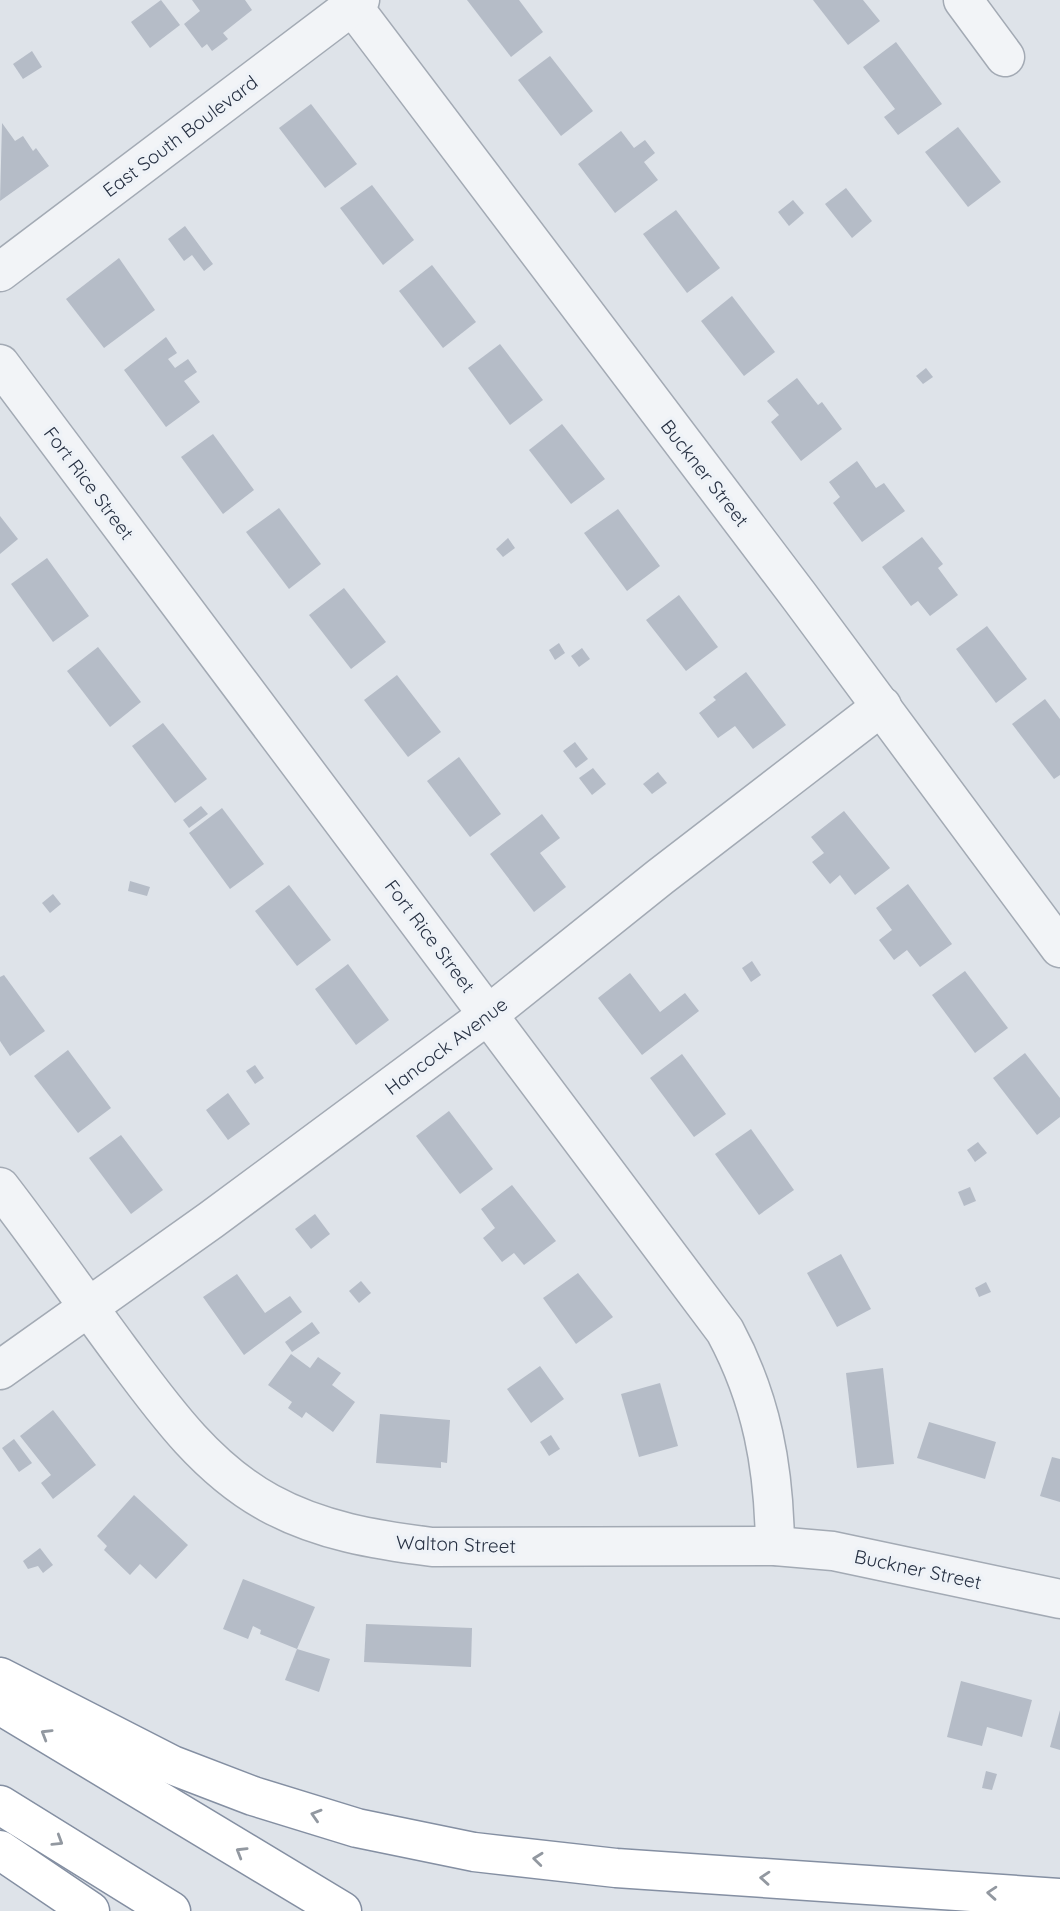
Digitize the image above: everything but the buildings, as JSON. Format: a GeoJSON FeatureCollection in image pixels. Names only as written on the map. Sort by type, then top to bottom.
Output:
{"type":"FeatureCollection","features":[{"type":"Feature","properties":{"kind":"highway"},"geometry":{"type":"LineString","coordinates":[[0,1677],[184,1769],[253,1796],[357,1828],[474,1852],[616,1868],[1060,1898]]}},
{"type":"Feature","properties":{"kind":"highway"},"geometry":{"type":"LineString","coordinates":[[0,1705],[342,1911]]}},
{"type":"Feature","properties":{"kind":"highway"},"geometry":{"type":"LineString","coordinates":[[0,1805],[171,1911]]}},
{"type":"Feature","properties":{"kind":"highway"},"geometry":{"type":"LineString","coordinates":[[0,1850],[90,1911]]}},
{"type":"Feature","properties":{"kind":"street"},"geometry":{"type":"LineString","coordinates":[[963,0],[1006,57]]}},
{"type":"Feature","properties":{"kind":"street","name":"East South Boulevard"},"geometry":{"type":"LineString","coordinates":[[0,272],[353,2]]}},
{"type":"Feature","properties":{"kind":"street","name":"Buckner Street"},"geometry":{"type":"LineString","coordinates":[[353,2],[882,706],[1060,948]]}},
{"type":"Feature","properties":{"kind":"street","name":"Fort Rice Street"},"geometry":{"type":"LineString","coordinates":[[0,363],[725,1331],[756,1397],[766,1443],[775,1546]]}},
{"type":"Feature","properties":{"kind":"street","name":"Hancock Avenue"},"geometry":{"type":"LineString","coordinates":[[0,1370],[89,1308],[489,1014],[660,877],[882,706]]}},
{"type":"Feature","properties":{"kind":"street","name":"Walton Street"},"geometry":{"type":"LineString","coordinates":[[0,1187],[166,1412],[202,1453],[231,1478],[270,1504],[328,1528],[379,1541],[432,1546],[775,1546]]}},
{"type":"Feature","properties":{"kind":"street","name":"Buckner Street"},"geometry":{"type":"LineString","coordinates":[[775,1546],[833,1550],[1060,1599]]}}]}
